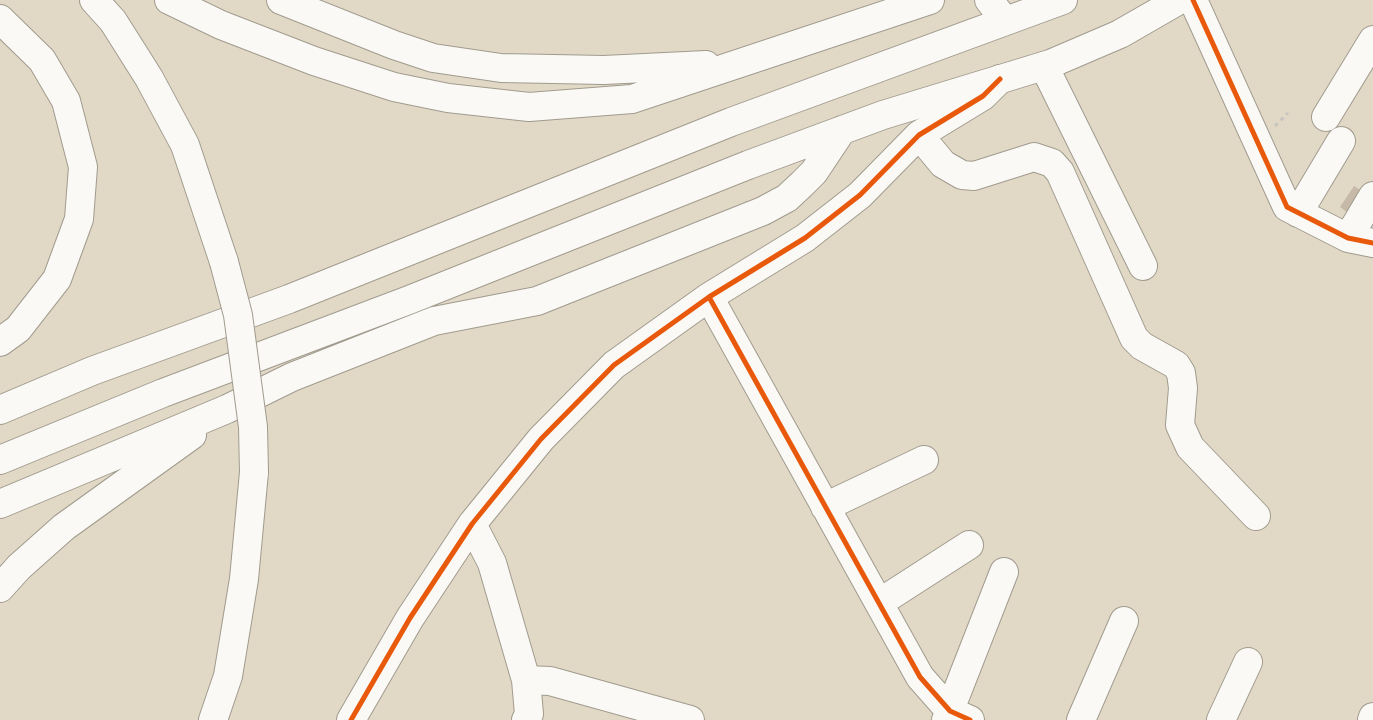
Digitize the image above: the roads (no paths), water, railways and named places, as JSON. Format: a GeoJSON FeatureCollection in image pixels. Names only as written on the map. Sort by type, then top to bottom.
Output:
{"type":"FeatureCollection","features":[{"type":"Feature","properties":{"kind":"main road"},"geometry":{"type":"LineString","coordinates":[[94,0],[113,21],[149,78],[185,145],[224,262],[239,324],[254,427],[254,472],[244,579],[230,666],[213,720]]}},
{"type":"Feature","properties":{"kind":"main road"},"geometry":{"type":"LineString","coordinates":[[169,0],[221,25],[314,61],[394,87],[457,99],[529,107],[632,99],[930,0]]}},
{"type":"Feature","properties":{"kind":"main road"},"geometry":{"type":"LineString","coordinates":[[281,0],[432,58],[501,68],[604,70],[743,63]]}},
{"type":"Feature","properties":{"kind":"main road"},"geometry":{"type":"LineString","coordinates":[[0,410],[92,371],[290,299],[410,249],[731,122],[997,11],[1063,0]]}},
{"type":"Feature","properties":{"kind":"main road"},"geometry":{"type":"LineString","coordinates":[[0,460],[162,393],[409,300],[842,130],[884,115],[1044,66],[1120,34],[1179,0]]}},
{"type":"Feature","properties":{"kind":"main road"},"geometry":{"type":"LineString","coordinates":[[1193,0],[1287,207],[1361,240],[1373,196]]}},
{"type":"Feature","properties":{"kind":"main road"},"geometry":{"type":"LineString","coordinates":[[0,19],[42,60],[66,100],[83,167],[79,219],[58,279],[18,330],[0,342]]}},
{"type":"Feature","properties":{"kind":"main road"},"geometry":{"type":"LineString","coordinates":[[1326,117],[1373,40]]}},
{"type":"Feature","properties":{"kind":"main road"},"geometry":{"type":"LineString","coordinates":[[1044,66],[1143,266]]}},
{"type":"Feature","properties":{"kind":"main road"},"geometry":{"type":"LineString","coordinates":[[351,720],[410,618],[472,524],[541,439],[614,366],[709,297],[805,238],[860,195],[919,135],[983,96],[1000,79]]}},
{"type":"Feature","properties":{"kind":"main road"},"geometry":{"type":"LineString","coordinates":[[0,504],[227,409],[292,376],[434,321],[537,301],[763,211],[787,198],[802,184],[842,130]]}},
{"type":"Feature","properties":{"kind":"main road"},"geometry":{"type":"LineString","coordinates":[[919,135],[943,164],[962,175],[974,176],[1034,157],[1052,163],[1056,167],[1134,338],[1142,346],[1176,365],[1181,373],[1183,388],[1180,425],[1190,447],[1256,516]]}},
{"type":"Feature","properties":{"kind":"main road"},"geometry":{"type":"LineString","coordinates":[[1298,213],[1341,141]]}},
{"type":"Feature","properties":{"kind":"main road"},"geometry":{"type":"LineString","coordinates":[[709,297],[920,677],[955,717]]}},
{"type":"Feature","properties":{"kind":"main road"},"geometry":{"type":"LineString","coordinates":[[0,588],[19,567],[64,527],[227,409]]}},
{"type":"Feature","properties":{"kind":"main road"},"geometry":{"type":"LineString","coordinates":[[826,507],[924,460]]}},
{"type":"Feature","properties":{"kind":"main road"},"geometry":{"type":"LineString","coordinates":[[472,524],[492,563],[526,680],[529,714],[526,720]]}},
{"type":"Feature","properties":{"kind":"main road"},"geometry":{"type":"LineString","coordinates":[[879,603],[969,545]]}},
{"type":"Feature","properties":{"kind":"main road"},"geometry":{"type":"LineString","coordinates":[[955,717],[1004,572]]}},
{"type":"Feature","properties":{"kind":"main road"},"geometry":{"type":"LineString","coordinates":[[1081,720],[1124,621]]}},
{"type":"Feature","properties":{"kind":"main road"},"geometry":{"type":"LineString","coordinates":[[1222,720],[1248,662]]}},
{"type":"Feature","properties":{"kind":"main road"},"geometry":{"type":"LineString","coordinates":[[526,680],[550,681],[690,720]]}}]}
